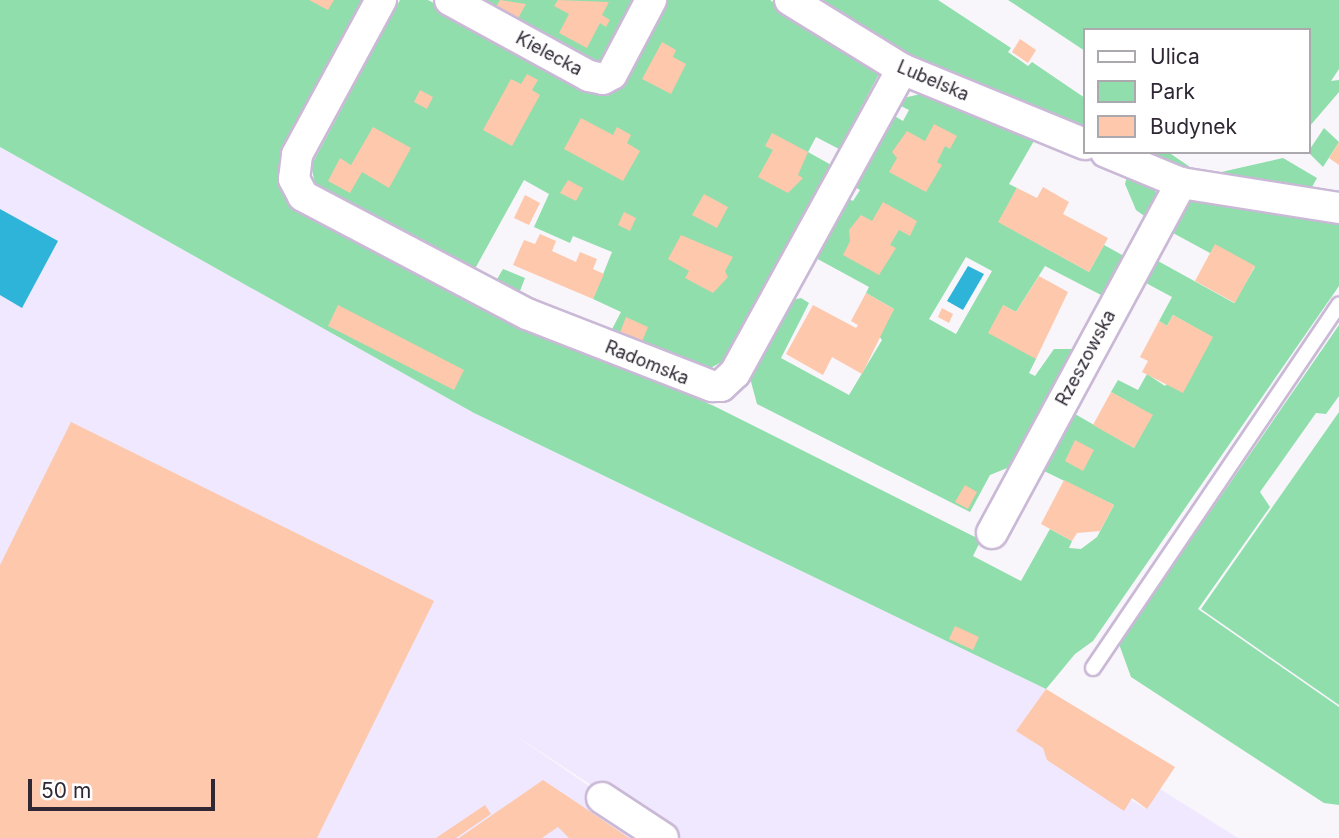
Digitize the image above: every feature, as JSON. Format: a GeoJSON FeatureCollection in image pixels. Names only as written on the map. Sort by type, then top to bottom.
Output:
{"type":"FeatureCollection","features":[{"type":"Feature","properties":{"kind":"street","name":"Radomska"},"geometry":{"type":"LineString","coordinates":[[381,0],[297,155],[294,178],[303,196],[527,314],[699,384],[722,386],[735,373],[901,69]]}},
{"type":"Feature","properties":{"kind":"street","name":"Kielecka"},"geometry":{"type":"LineString","coordinates":[[450,0],[580,71],[603,79],[612,74],[651,0]]}},
{"type":"Feature","properties":{"kind":"street","name":"Lubelska"},"geometry":{"type":"LineString","coordinates":[[790,0],[901,69],[1084,144]]}},
{"type":"Feature","properties":{"kind":"street"},"geometry":{"type":"LineString","coordinates":[[1111,154],[1181,183],[1339,208]]}},
{"type":"Feature","properties":{"kind":"street","name":"Rzeszowska"},"geometry":{"type":"LineString","coordinates":[[992,533],[1181,183]]}},
{"type":"Feature","properties":{"kind":"street"},"geometry":{"type":"LineString","coordinates":[[602,798],[663,838]]}},
{"type":"Feature","properties":{"kind":"lane"},"geometry":{"type":"LineString","coordinates":[[1093,668],[1339,305]]}},
{"type":"Feature","properties":{"kind":"shaded area"},"geometry":{"type":"Polygon","coordinates":[[[0,147],[474,413],[1046,689],[1016,731],[1146,809],[1160,789],[1238,838],[672,838],[509,731],[664,838],[0,838],[0,147]]]}},
{"type":"Feature","properties":{"kind":"green space"},"geometry":{"type":"Polygon","coordinates":[[[0,0],[375,0],[289,179],[514,320],[714,406],[981,540],[973,556],[1021,581],[1050,529],[1072,541],[1069,548],[1081,549],[1097,537],[1114,505],[1044,471],[1075,414],[1134,448],[1152,415],[1111,392],[1118,380],[1138,390],[1147,374],[1165,386],[1212,337],[1173,315],[1167,326],[1159,321],[1172,297],[1146,283],[1158,261],[1234,303],[1255,267],[1210,253],[1173,233],[1172,215],[1188,197],[1339,218],[1339,286],[1093,641],[1075,654],[1046,689],[474,413],[0,147],[0,0]]]}},
{"type":"Feature","properties":{"kind":"green space"},"geometry":{"type":"Polygon","coordinates":[[[400,0],[428,0],[608,96],[660,0],[770,0],[880,72],[839,149],[816,137],[808,152],[833,166],[723,361],[702,373],[609,335],[621,312],[593,299],[612,252],[573,236],[570,243],[534,227],[549,194],[524,180],[471,276],[318,196],[311,166],[400,0]]]}},
{"type":"Feature","properties":{"kind":"green space"},"geometry":{"type":"Polygon","coordinates":[[[467,0],[637,0],[603,67],[467,0]]]}},
{"type":"Feature","properties":{"kind":"green space"},"geometry":{"type":"Polygon","coordinates":[[[808,0],[938,0],[1011,48],[1008,52],[1028,66],[1032,62],[1084,97],[1084,134],[921,68],[808,0]]]}},
{"type":"Feature","properties":{"kind":"green space"},"geometry":{"type":"Polygon","coordinates":[[[1008,0],[1339,0],[1339,69],[1331,81],[1339,80],[1339,92],[1311,125],[1311,28],[1084,28],[1084,50],[1008,0]]]}},
{"type":"Feature","properties":{"kind":"green space"},"geometry":{"type":"Polygon","coordinates":[[[925,93],[1035,139],[1009,184],[1017,188],[999,222],[1089,272],[1104,245],[1124,256],[1103,296],[1045,266],[1016,312],[1003,305],[1036,359],[1029,373],[1035,376],[1054,349],[1074,349],[1012,466],[990,475],[970,512],[757,404],[750,378],[792,300],[801,298],[809,303],[781,358],[849,395],[882,340],[879,336],[894,309],[866,293],[869,287],[814,257],[844,196],[853,201],[860,190],[850,184],[891,114],[903,121],[909,110],[897,104],[899,99],[925,93]],[[966,257],[929,319],[956,334],[992,271],[966,257]]]}},
{"type":"Feature","properties":{"kind":"green space"},"geometry":{"type":"Polygon","coordinates":[[[1324,128],[1339,142],[1323,167],[1310,154],[1311,148],[1324,128]]]}},
{"type":"Feature","properties":{"kind":"green space"},"geometry":{"type":"Polygon","coordinates":[[[1045,140],[1148,181],[1159,197],[1150,220],[1136,210],[1125,184],[1127,176],[1045,140]]]}},
{"type":"Feature","properties":{"kind":"green space"},"geometry":{"type":"Polygon","coordinates":[[[1133,154],[1171,154],[1190,167],[1217,173],[1283,158],[1317,178],[1312,187],[1339,191],[1339,199],[1182,174],[1133,154]]]}},
{"type":"Feature","properties":{"kind":"green space"},"geometry":{"type":"Polygon","coordinates":[[[503,269],[525,278],[518,296],[493,286],[503,269]]]}},
{"type":"Feature","properties":{"kind":"green space"},"geometry":{"type":"Polygon","coordinates":[[[1339,325],[1339,396],[1326,414],[1316,413],[1260,492],[1270,507],[1198,609],[1339,707],[1339,805],[1324,803],[1131,677],[1119,644],[1339,325]]]}},
{"type":"Feature","properties":{"kind":"green space"},"geometry":{"type":"Polygon","coordinates":[[[1339,412],[1339,705],[1201,609],[1339,412]]]}},
{"type":"Feature","properties":{"kind":"water"},"geometry":{"type":"Polygon","coordinates":[[[0,209],[58,241],[22,308],[0,295],[0,209]]]}},
{"type":"Feature","properties":{"kind":"water"},"geometry":{"type":"Polygon","coordinates":[[[968,266],[984,274],[963,310],[947,301],[968,266]]]}},
{"type":"Feature","properties":{"kind":"building"},"geometry":{"type":"Polygon","coordinates":[[[309,0],[334,0],[328,10],[309,0]]]}},
{"type":"Feature","properties":{"kind":"building"},"geometry":{"type":"Polygon","coordinates":[[[500,0],[526,4],[516,22],[494,10],[500,0]]]}},
{"type":"Feature","properties":{"kind":"building"},"geometry":{"type":"Polygon","coordinates":[[[558,0],[609,2],[602,15],[610,20],[606,27],[600,23],[587,48],[559,33],[569,14],[554,6],[558,0]]]}},
{"type":"Feature","properties":{"kind":"building"},"geometry":{"type":"Polygon","coordinates":[[[1020,39],[1036,50],[1028,63],[1012,52],[1020,39]]]}},
{"type":"Feature","properties":{"kind":"building"},"geometry":{"type":"Polygon","coordinates":[[[662,42],[676,50],[673,57],[686,64],[671,94],[642,79],[662,42]]]}},
{"type":"Feature","properties":{"kind":"building"},"geometry":{"type":"Polygon","coordinates":[[[527,74],[538,80],[532,90],[540,95],[512,146],[483,130],[511,79],[521,84],[527,74]]]}},
{"type":"Feature","properties":{"kind":"building"},"geometry":{"type":"Polygon","coordinates":[[[420,90],[433,97],[427,109],[414,102],[420,90]]]}},
{"type":"Feature","properties":{"kind":"building"},"geometry":{"type":"Polygon","coordinates":[[[581,118],[613,135],[617,127],[631,135],[627,143],[640,151],[623,181],[564,149],[581,118]]]}},
{"type":"Feature","properties":{"kind":"building"},"geometry":{"type":"Polygon","coordinates":[[[934,124],[957,136],[950,149],[945,146],[937,162],[942,165],[926,192],[889,172],[897,158],[892,152],[907,131],[925,141],[934,124]]]}},
{"type":"Feature","properties":{"kind":"building"},"geometry":{"type":"Polygon","coordinates":[[[373,127],[411,148],[389,188],[362,172],[350,193],[328,181],[340,158],[351,165],[373,127]]]}},
{"type":"Feature","properties":{"kind":"building"},"geometry":{"type":"Polygon","coordinates":[[[772,133],[808,152],[798,175],[803,178],[788,193],[758,177],[773,150],[765,146],[772,133]]]}},
{"type":"Feature","properties":{"kind":"building"},"geometry":{"type":"Polygon","coordinates":[[[1339,142],[1339,165],[1329,158],[1339,142]]]}},
{"type":"Feature","properties":{"kind":"building"},"geometry":{"type":"Polygon","coordinates":[[[568,180],[583,188],[576,201],[560,193],[568,180]]]}},
{"type":"Feature","properties":{"kind":"building"},"geometry":{"type":"Polygon","coordinates":[[[1043,187],[1069,202],[1063,214],[1108,238],[1089,272],[998,222],[1017,188],[1037,198],[1043,187]]]}},
{"type":"Feature","properties":{"kind":"building"},"geometry":{"type":"Polygon","coordinates":[[[704,194],[728,207],[717,228],[692,215],[704,194]]]}},
{"type":"Feature","properties":{"kind":"building"},"geometry":{"type":"Polygon","coordinates":[[[525,195],[540,203],[529,225],[514,218],[525,195]]]}},
{"type":"Feature","properties":{"kind":"building"},"geometry":{"type":"Polygon","coordinates":[[[883,202],[917,221],[910,236],[899,230],[890,245],[896,248],[879,275],[843,255],[850,241],[849,230],[861,215],[872,221],[883,202]]]}},
{"type":"Feature","properties":{"kind":"building"},"geometry":{"type":"Polygon","coordinates":[[[624,212],[636,218],[630,231],[618,225],[624,212]]]}},
{"type":"Feature","properties":{"kind":"building"},"geometry":{"type":"Polygon","coordinates":[[[540,234],[556,241],[552,251],[576,262],[580,252],[597,259],[593,269],[604,274],[593,299],[513,265],[524,240],[535,244],[540,234]]]}},
{"type":"Feature","properties":{"kind":"building"},"geometry":{"type":"Polygon","coordinates":[[[681,235],[733,257],[725,271],[728,277],[713,293],[685,278],[689,271],[668,259],[681,235]]]}},
{"type":"Feature","properties":{"kind":"building"},"geometry":{"type":"Polygon","coordinates":[[[1215,244],[1255,266],[1235,303],[1195,281],[1215,244]]]}},
{"type":"Feature","properties":{"kind":"building"},"geometry":{"type":"Polygon","coordinates":[[[1039,276],[1068,292],[1036,359],[988,333],[1003,305],[1016,312],[1039,276]]]}},
{"type":"Feature","properties":{"kind":"building"},"geometry":{"type":"Polygon","coordinates":[[[866,293],[894,309],[862,374],[832,357],[823,375],[786,354],[813,305],[856,328],[858,325],[851,321],[866,293]]]}},
{"type":"Feature","properties":{"kind":"building"},"geometry":{"type":"Polygon","coordinates":[[[338,305],[464,370],[454,390],[328,326],[338,305]]]}},
{"type":"Feature","properties":{"kind":"building"},"geometry":{"type":"Polygon","coordinates":[[[942,308],[953,314],[949,323],[938,317],[942,308]]]}},
{"type":"Feature","properties":{"kind":"building"},"geometry":{"type":"Polygon","coordinates":[[[1173,315],[1213,337],[1183,393],[1142,372],[1148,361],[1140,357],[1159,321],[1167,326],[1173,315]]]}},
{"type":"Feature","properties":{"kind":"building"},"geometry":{"type":"Polygon","coordinates":[[[626,317],[648,327],[641,344],[619,335],[626,317]]]}},
{"type":"Feature","properties":{"kind":"building"},"geometry":{"type":"Polygon","coordinates":[[[1111,392],[1153,415],[1134,448],[1093,425],[1111,392]]]}},
{"type":"Feature","properties":{"kind":"building"},"geometry":{"type":"Polygon","coordinates":[[[71,422],[434,601],[317,838],[0,838],[0,565],[71,422]]]}},
{"type":"Feature","properties":{"kind":"building"},"geometry":{"type":"Polygon","coordinates":[[[1075,440],[1094,450],[1083,471],[1065,461],[1075,440]]]}},
{"type":"Feature","properties":{"kind":"building"},"geometry":{"type":"Polygon","coordinates":[[[1064,480],[1114,505],[1100,531],[1077,533],[1072,541],[1041,524],[1064,480]]]}},
{"type":"Feature","properties":{"kind":"building"},"geometry":{"type":"Polygon","coordinates":[[[965,485],[977,492],[968,509],[955,502],[965,485]]]}},
{"type":"Feature","properties":{"kind":"building"},"geometry":{"type":"Polygon","coordinates":[[[955,626],[979,637],[973,650],[949,639],[955,626]]]}},
{"type":"Feature","properties":{"kind":"building"},"geometry":{"type":"Polygon","coordinates":[[[1046,689],[1175,767],[1147,809],[1132,798],[1124,811],[1047,760],[1043,748],[1016,731],[1046,689]]]}},
{"type":"Feature","properties":{"kind":"building"},"geometry":{"type":"Polygon","coordinates":[[[543,780],[629,838],[569,838],[558,827],[542,838],[459,838],[543,780]]]}},
{"type":"Feature","properties":{"kind":"building"},"geometry":{"type":"Polygon","coordinates":[[[485,805],[491,814],[456,838],[436,838],[485,805]]]}}]}
